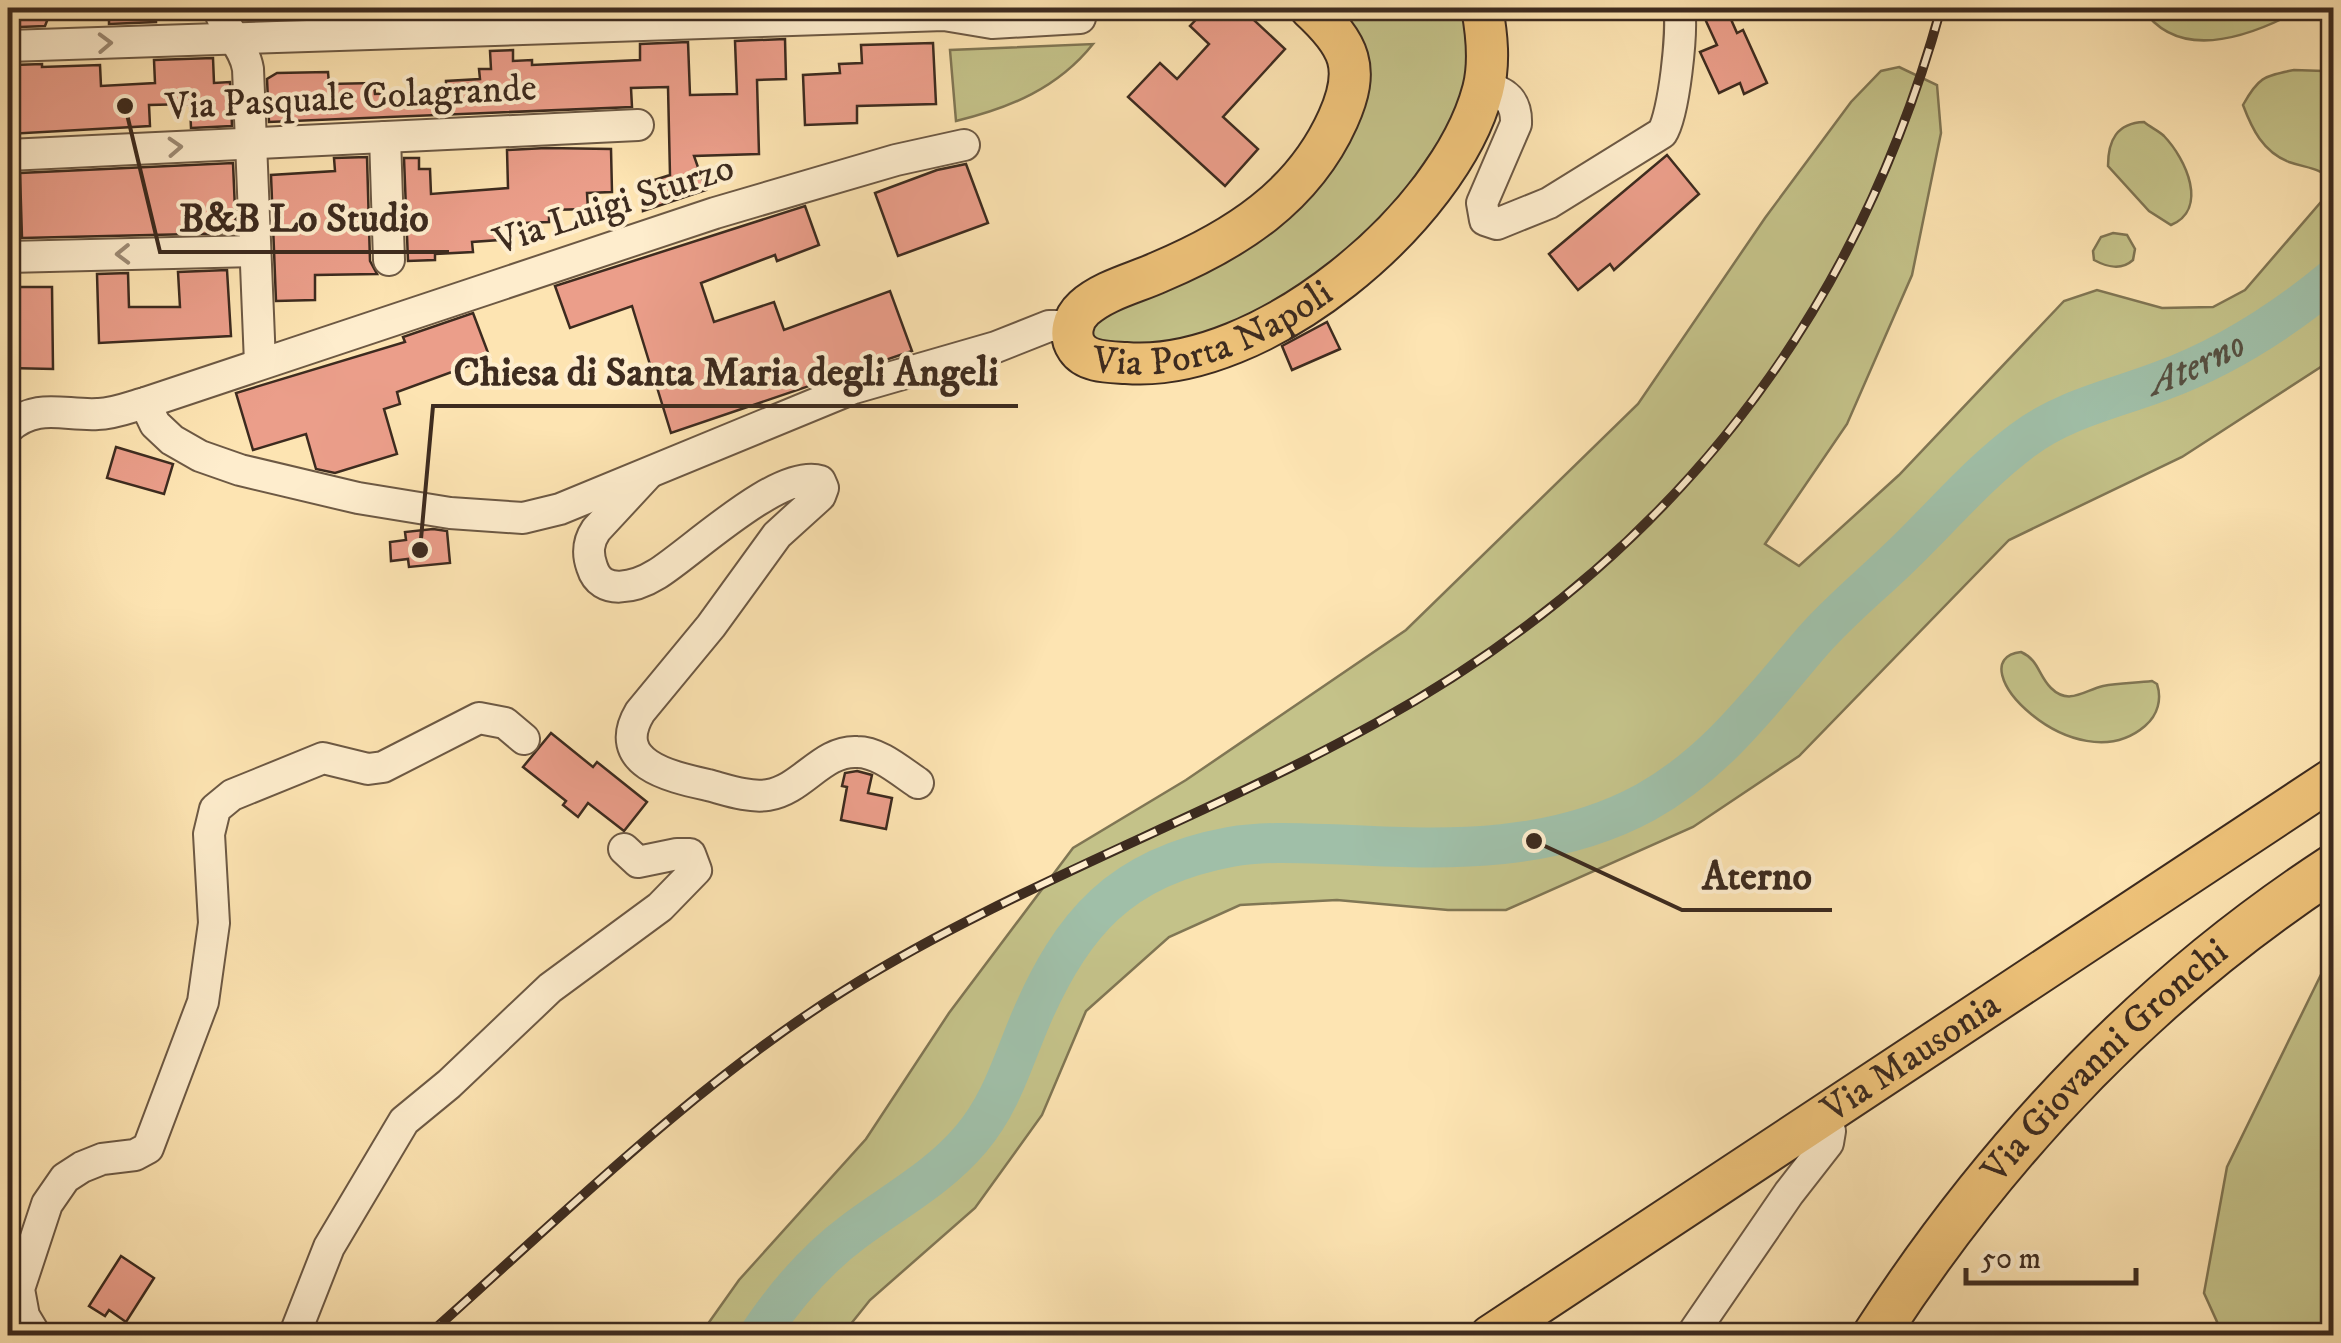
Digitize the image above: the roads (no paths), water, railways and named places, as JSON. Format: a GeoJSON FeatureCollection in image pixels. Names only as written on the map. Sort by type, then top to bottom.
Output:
{"type":"FeatureCollection","features":[{"type":"Feature","properties":{"kind":"highway","name":"Via Giovanni Gronchi"},"geometry":{"type":"LineString","coordinates":[[1875,1336],[1946,1233],[2064,1091],[2191,973],[2334,867]]}},
{"type":"Feature","properties":{"kind":"main road","name":"Via Porta Napoli"},"geometry":{"type":"LineString","coordinates":[[1310,8],[1340,40],[1349,57],[1352,77],[1344,106],[1314,162],[1282,198],[1246,228],[1204,252],[1097,299],[1078,313],[1072,326],[1074,344],[1085,356],[1110,362],[1158,364],[1226,347],[1291,314],[1364,260],[1413,209],[1460,142],[1484,87],[1487,46],[1482,8]]}},
{"type":"Feature","properties":{"kind":"main road","name":"Via Mausonia"},"geometry":{"type":"LineString","coordinates":[[1490,1336],[2334,778]]}},
{"type":"Feature","properties":{"kind":"street"},"geometry":{"type":"LineString","coordinates":[[219,8],[247,64],[260,363]]}},
{"type":"Feature","properties":{"kind":"street"},"geometry":{"type":"LineString","coordinates":[[1484,87],[1503,92],[1516,115],[1516,124],[1482,204],[1485,220],[1497,224],[1549,204],[1662,133],[1671,113],[1679,8]]}},
{"type":"Feature","properties":{"kind":"street"},"geometry":{"type":"LineString","coordinates":[[8,46],[944,15],[992,23],[1080,18]]}},
{"type":"Feature","properties":{"kind":"street","name":"Via Pasquale Colagrande"},"geometry":{"type":"LineString","coordinates":[[8,154],[638,125]]}},
{"type":"Feature","properties":{"kind":"street"},"geometry":{"type":"LineString","coordinates":[[385,137],[389,260]]}},
{"type":"Feature","properties":{"kind":"street","name":"Via Luigi Sturzo"},"geometry":{"type":"LineString","coordinates":[[8,428],[22,417],[41,411],[101,414],[145,403],[715,212],[896,160],[964,145]]}},
{"type":"Feature","properties":{"kind":"street"},"geometry":{"type":"LineString","coordinates":[[8,257],[256,251]]}},
{"type":"Feature","properties":{"kind":"street"},"geometry":{"type":"LineString","coordinates":[[145,403],[155,424],[172,440],[222,464],[304,486],[422,509],[523,518],[560,509],[872,382],[996,347],[1049,326],[1072,326]]}},
{"type":"Feature","properties":{"kind":"street"},"geometry":{"type":"LineString","coordinates":[[647,475],[590,541],[592,568],[607,585],[624,587],[654,576],[726,520],[790,486],[815,478],[822,482],[823,490],[777,535],[711,626],[634,721],[632,739],[642,762],[687,780],[765,796],[790,787],[839,754],[858,752],[880,758],[918,783]]}},
{"type":"Feature","properties":{"kind":"street"},"geometry":{"type":"LineString","coordinates":[[36,1336],[24,1316],[19,1289],[42,1210],[73,1172],[148,1148],[198,1020],[214,923],[209,834],[215,808],[232,795],[324,758],[368,769],[383,767],[479,718],[505,723],[524,739]]}},
{"type":"Feature","properties":{"kind":"street"},"geometry":{"type":"LineString","coordinates":[[294,1336],[329,1247],[404,1122],[550,988],[660,907],[696,870],[690,854],[642,863],[630,858],[624,849]]}},
{"type":"Feature","properties":{"kind":"street"},"geometry":{"type":"LineString","coordinates":[[1691,1336],[1789,1193],[1825,1148],[1830,1131],[1822,1115]]}},
{"type":"Feature","properties":{"kind":"waterway","name":"Aterno"},"geometry":{"type":"LineString","coordinates":[[758,1336],[813,1267],[853,1232],[930,1178],[971,1139],[998,1098],[1045,988],[1063,956],[1104,905],[1130,885],[1192,856],[1230,847],[1275,843],[1427,847],[1502,844],[1576,831],[1646,802],[1716,750],[1832,620],[1974,482],[2023,440],[2072,412],[2184,372],[2230,349],[2294,309],[2334,278]]}},
{"type":"Feature","properties":{"kind":"railway"},"geometry":{"type":"LineString","coordinates":[[427,1336],[681,1110],[845,990],[975,917],[1376,723],[1479,660],[1574,589],[1658,510],[1734,425],[1800,332],[1857,231],[1904,123],[1941,8]]}},
{"type":"Feature","properties":{"kind":"place","name":"B&B Lo Studio"},"geometry":{"type":"Point","coordinates":[125,106]}},
{"type":"Feature","properties":{"kind":"place","name":"Chiesa di Santa Maria degli Angeli"},"geometry":{"type":"Point","coordinates":[420,550]}},
{"type":"Feature","properties":{"kind":"place","name":"Aterno"},"geometry":{"type":"Point","coordinates":[1534,841]}}]}
